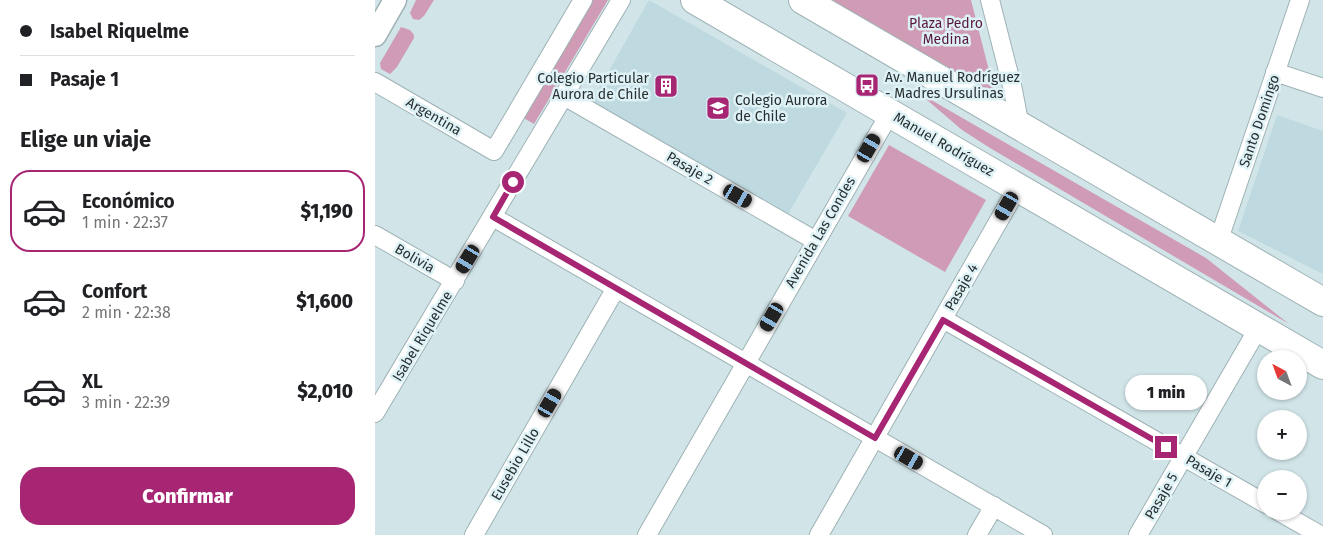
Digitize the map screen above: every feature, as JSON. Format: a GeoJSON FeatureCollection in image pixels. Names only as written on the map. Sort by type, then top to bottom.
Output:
{"type":"FeatureCollection","features":[{"type":"Feature","properties":{"kind":"main road","name":"Manuel Rodríguez"},"geometry":{"type":"LineString","coordinates":[[695,0],[1323,364]]}},
{"type":"Feature","properties":{"kind":"main road"},"geometry":{"type":"LineString","coordinates":[[803,0],[1323,302]]}},
{"type":"Feature","properties":{"kind":"street"},"geometry":{"type":"LineString","coordinates":[[375,35],[395,0]]}},
{"type":"Feature","properties":{"kind":"street","name":"Argentina"},"geometry":{"type":"LineString","coordinates":[[375,82],[494,151],[583,0]]}},
{"type":"Feature","properties":{"kind":"street","name":"Isabel Riquelme"},"geometry":{"type":"LineString","coordinates":[[377,404],[455,281],[621,0]]}},
{"type":"Feature","properties":{"kind":"street"},"geometry":{"type":"LineString","coordinates":[[990,0],[1013,90],[1020,127]]}},
{"type":"Feature","properties":{"kind":"street","name":"Santo Domingo"},"geometry":{"type":"LineString","coordinates":[[1218,242],[1300,0]]}},
{"type":"Feature","properties":{"kind":"street"},"geometry":{"type":"LineString","coordinates":[[1275,72],[1323,88]]}},
{"type":"Feature","properties":{"kind":"street","name":"Pasaje 2"},"geometry":{"type":"LineString","coordinates":[[564,96],[816,241]]}},
{"type":"Feature","properties":{"kind":"street","name":"Avenida Las Condes"},"geometry":{"type":"LineString","coordinates":[[647,535],[890,113]]}},
{"type":"Feature","properties":{"kind":"street","name":"Pasaje 4"},"geometry":{"type":"LineString","coordinates":[[819,535],[1018,187]]}},
{"type":"Feature","properties":{"kind":"street"},"geometry":{"type":"LineString","coordinates":[[493,217],[1043,535]]}},
{"type":"Feature","properties":{"kind":"street","name":"Bolivia"},"geometry":{"type":"LineString","coordinates":[[375,235],[455,281]]}},
{"type":"Feature","properties":{"kind":"street","name":"Eusebio Lillo"},"geometry":{"type":"LineString","coordinates":[[474,535],[616,288]]}},
{"type":"Feature","properties":{"kind":"street","name":"Pasaje 1"},"geometry":{"type":"LineString","coordinates":[[943,320],[1257,499]]}},
{"type":"Feature","properties":{"kind":"street","name":"Pasaje 5"},"geometry":{"type":"LineString","coordinates":[[1138,535],[1259,328]]}},
{"type":"Feature","properties":{"kind":"street"},"geometry":{"type":"LineString","coordinates":[[977,535],[994,506]]}},
{"type":"Feature","properties":{"kind":"street"},"geometry":{"type":"LineString","coordinates":[[1294,520],[1320,535]]}},
{"type":"Feature","properties":{"kind":"shaded area","name":"Colegio Aurora de Chile"},"geometry":{"type":"Polygon","coordinates":[[[649,0],[847,113],[787,216],[590,104],[649,0]]]}},
{"type":"Feature","properties":{"kind":"shaded area"},"geometry":{"type":"Polygon","coordinates":[[[1277,115],[1323,131],[1323,274],[1238,231],[1277,115]]]}},
{"type":"Feature","properties":{"kind":"green space"},"geometry":{"type":"Polygon","coordinates":[[[416,0],[434,0],[424,16],[419,20],[413,19],[410,13],[416,0]]]}},
{"type":"Feature","properties":{"kind":"green space"},"geometry":{"type":"Polygon","coordinates":[[[589,0],[608,0],[534,124],[520,116],[589,0]]]}},
{"type":"Feature","properties":{"kind":"green space","name":"Plaza Pedro Medina"},"geometry":{"type":"Polygon","coordinates":[[[827,0],[971,0],[995,94],[827,0]]]}},
{"type":"Feature","properties":{"kind":"green space"},"geometry":{"type":"Polygon","coordinates":[[[401,27],[410,30],[414,38],[397,67],[390,74],[381,69],[380,63],[401,27]]]}},
{"type":"Feature","properties":{"kind":"green space"},"geometry":{"type":"Polygon","coordinates":[[[919,93],[1206,258],[1289,324],[990,148],[962,130],[919,93]]]}},
{"type":"Feature","properties":{"kind":"green space"},"geometry":{"type":"Polygon","coordinates":[[[889,145],[986,200],[945,272],[848,216],[889,145]]]}},
{"type":"Feature","properties":{"kind":"place","name":"Av. Manuel Rodríguez - Madres Ursulinas"},"geometry":{"type":"Point","coordinates":[867,85]}},
{"type":"Feature","properties":{"kind":"place","name":"Colegio Particular Aurora de Chile"},"geometry":{"type":"Point","coordinates":[666,86]}},
{"type":"Feature","properties":{"kind":"place","name":"Colegio Aurora de Chile"},"geometry":{"type":"Point","coordinates":[718,108]}},
{"type":"Feature","properties":{"kind":"route"},"geometry":{"type":"LineString","coordinates":[[513,182],[493,217],[875,438],[943,320],[1166,447]]}}]}
